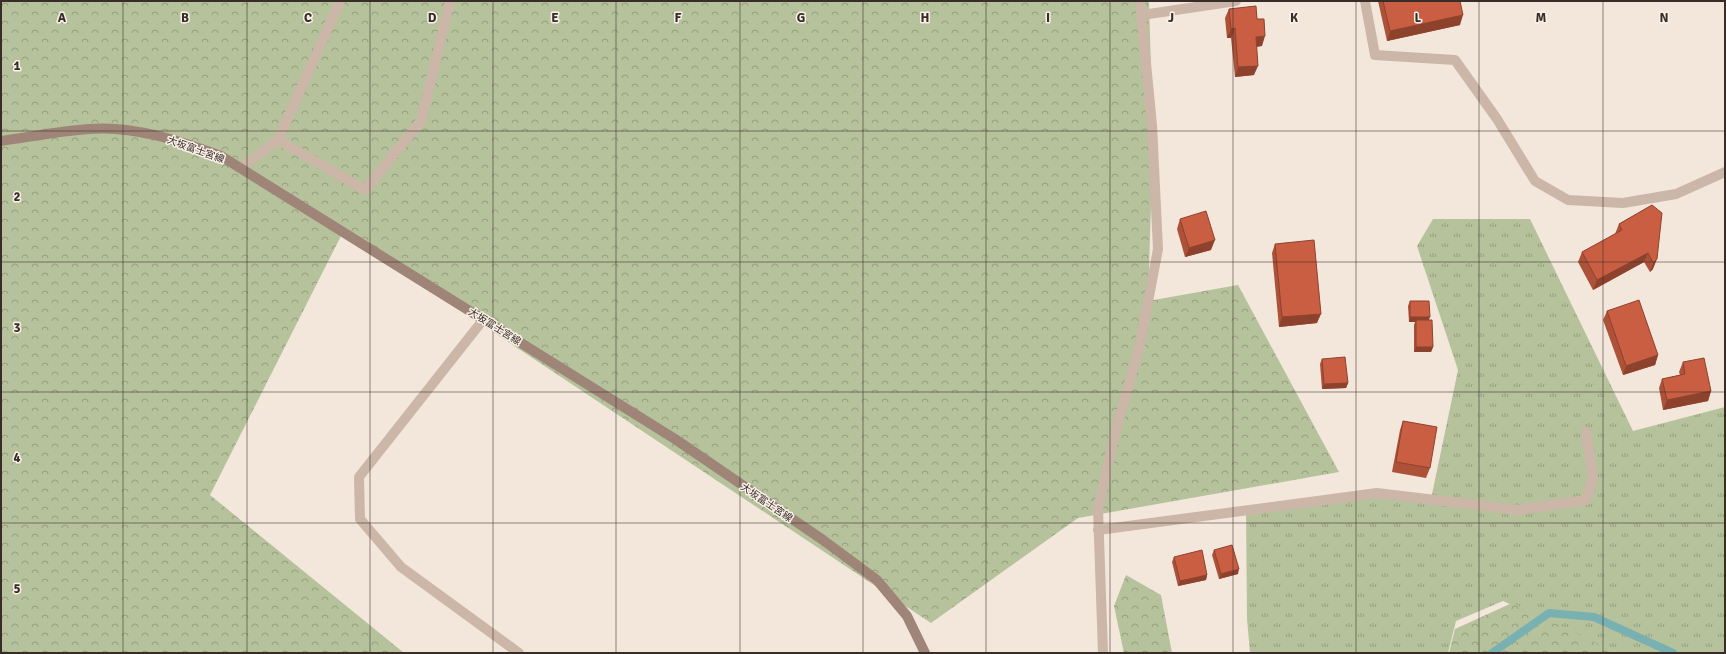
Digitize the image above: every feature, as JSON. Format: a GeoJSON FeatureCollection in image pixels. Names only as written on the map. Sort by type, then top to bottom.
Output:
{"type":"FeatureCollection","features":[{"type":"Feature","properties":{"kind":"main road","name":"大坂富士宮線"},"geometry":{"type":"LineString","coordinates":[[1,141],[90,128],[136,131],[184,142],[221,156],[675,439],[823,540],[877,580],[907,616],[926,653]]}},
{"type":"Feature","properties":{"kind":"street"},"geometry":{"type":"LineString","coordinates":[[240,168],[278,140],[340,1]]}},
{"type":"Feature","properties":{"kind":"street"},"geometry":{"type":"LineString","coordinates":[[278,140],[365,190],[422,121],[450,1]]}},
{"type":"Feature","properties":{"kind":"street"},"geometry":{"type":"LineString","coordinates":[[1103,653],[1098,509],[1114,438],[1140,344],[1158,249],[1152,125],[1140,1]]}},
{"type":"Feature","properties":{"kind":"street"},"geometry":{"type":"LineString","coordinates":[[1142,15],[1236,1]]}},
{"type":"Feature","properties":{"kind":"street"},"geometry":{"type":"LineString","coordinates":[[1365,1],[1375,55],[1455,60],[1497,119],[1535,181],[1568,200],[1623,203],[1676,194],[1725,172]]}},
{"type":"Feature","properties":{"kind":"street"},"geometry":{"type":"LineString","coordinates":[[483,320],[359,477],[360,519],[401,567],[519,653]]}},
{"type":"Feature","properties":{"kind":"street"},"geometry":{"type":"LineString","coordinates":[[1098,530],[1377,493],[1518,510],[1586,500],[1593,478],[1586,432]]}},
{"type":"Feature","properties":{"kind":"green space"},"geometry":{"type":"Polygon","coordinates":[[[1,1],[1149,1],[1153,141],[1148,301],[1238,285],[1339,472],[1078,518],[931,623],[343,232],[210,495],[404,653],[1,653],[1,1]]]}},
{"type":"Feature","properties":{"kind":"green space"},"geometry":{"type":"Polygon","coordinates":[[[1433,219],[1530,219],[1633,431],[1725,407],[1725,653],[1618,653],[1503,601],[1456,621],[1448,653],[1250,653],[1247,619],[1246,511],[1384,494],[1431,499],[1458,370],[1417,246],[1433,219]]]}},
{"type":"Feature","properties":{"kind":"green space"},"geometry":{"type":"Polygon","coordinates":[[[1126,575],[1161,595],[1172,653],[1124,653],[1114,606],[1126,575]]]}},
{"type":"Feature","properties":{"kind":"green space"},"geometry":{"type":"Polygon","coordinates":[[[1512,603],[1618,653],[1449,653],[1455,629],[1512,603]]]}},
{"type":"Feature","properties":{"kind":"building"},"geometry":{"type":"Polygon","coordinates":[[[1383,1],[1460,1],[1463,15],[1390,31],[1383,1]]]}},
{"type":"Feature","properties":{"kind":"building"},"geometry":{"type":"Polygon","coordinates":[[[1256,6],[1257,19],[1264,19],[1265,36],[1256,37],[1258,66],[1238,67],[1235,28],[1231,29],[1229,9],[1256,6]]]}},
{"type":"Feature","properties":{"kind":"building"},"geometry":{"type":"Polygon","coordinates":[[[1652,205],[1662,213],[1657,259],[1653,263],[1648,253],[1597,280],[1582,252],[1622,230],[1619,224],[1652,205]]]}},
{"type":"Feature","properties":{"kind":"building"},"geometry":{"type":"Polygon","coordinates":[[[1206,211],[1215,240],[1189,248],[1180,219],[1206,211]]]}},
{"type":"Feature","properties":{"kind":"building"},"geometry":{"type":"Polygon","coordinates":[[[1314,240],[1321,314],[1282,317],[1275,244],[1314,240]]]}},
{"type":"Feature","properties":{"kind":"building"},"geometry":{"type":"Polygon","coordinates":[[[1639,300],[1658,355],[1626,366],[1607,311],[1639,300]]]}},
{"type":"Feature","properties":{"kind":"building"},"geometry":{"type":"Polygon","coordinates":[[[1410,301],[1429,301],[1430,317],[1410,317],[1410,301]]]}},
{"type":"Feature","properties":{"kind":"building"},"geometry":{"type":"Polygon","coordinates":[[[1416,320],[1432,320],[1433,347],[1416,347],[1416,320]]]}},
{"type":"Feature","properties":{"kind":"building"},"geometry":{"type":"Polygon","coordinates":[[[1345,357],[1348,383],[1324,384],[1322,359],[1345,357]]]}},
{"type":"Feature","properties":{"kind":"building"},"geometry":{"type":"Polygon","coordinates":[[[1704,358],[1711,391],[1667,400],[1662,379],[1685,374],[1683,362],[1704,358]]]}},
{"type":"Feature","properties":{"kind":"building"},"geometry":{"type":"Polygon","coordinates":[[[1403,421],[1437,427],[1430,468],[1396,462],[1403,421]]]}},
{"type":"Feature","properties":{"kind":"building"},"geometry":{"type":"Polygon","coordinates":[[[1232,545],[1239,569],[1221,574],[1214,550],[1232,545]]]}},
{"type":"Feature","properties":{"kind":"building"},"geometry":{"type":"Polygon","coordinates":[[[1202,550],[1207,575],[1180,581],[1174,557],[1202,550]]]}},
{"type":"Feature","properties":{"kind":"waterway"},"geometry":{"type":"LineString","coordinates":[[1492,653],[1549,613],[1594,617],[1673,653]]}}]}
